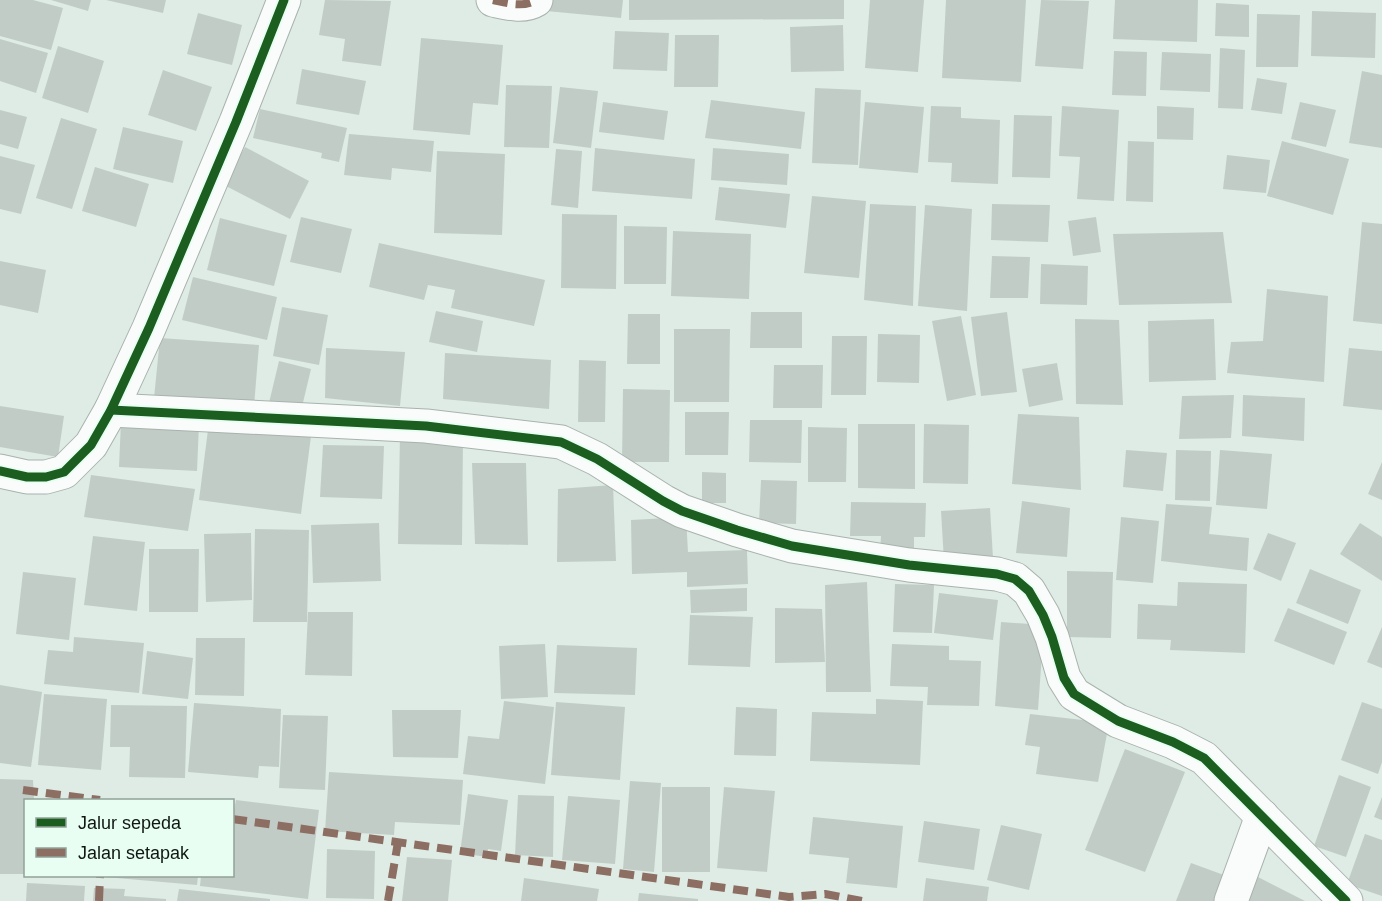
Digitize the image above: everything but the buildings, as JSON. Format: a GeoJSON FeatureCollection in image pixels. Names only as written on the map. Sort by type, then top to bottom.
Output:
{"type":"FeatureCollection","features":[{"type":"Feature","properties":{"kind":"street"},"geometry":{"type":"LineString","coordinates":[[0,471],[27,477],[46,477],[64,472],[91,446],[111,410],[149,328],[236,122],[284,0]]}},
{"type":"Feature","properties":{"kind":"street"},"geometry":{"type":"LineString","coordinates":[[493,0],[519,4],[529,4],[536,0]]}},
{"type":"Feature","properties":{"kind":"street"},"geometry":{"type":"LineString","coordinates":[[111,410],[426,426],[561,442],[597,459],[682,511],[737,530],[792,546],[909,565],[997,574],[1014,579],[1029,591],[1043,615],[1064,678],[1074,694],[1118,721],[1173,742],[1204,758],[1346,901]]}},
{"type":"Feature","properties":{"kind":"street"},"geometry":{"type":"LineString","coordinates":[[1231,901],[1262,816]]}},
{"type":"Feature","properties":{"kind":"marked path"},"geometry":{"type":"LineString","coordinates":[[493,0],[520,4],[536,0]]}},
{"type":"Feature","properties":{"kind":"marked path"},"geometry":{"type":"LineString","coordinates":[[23,790],[92,799]]}},
{"type":"Feature","properties":{"kind":"marked path"},"geometry":{"type":"LineString","coordinates":[[234,819],[789,897],[825,894],[862,901]]}},
{"type":"Feature","properties":{"kind":"marked path"},"geometry":{"type":"LineString","coordinates":[[388,901],[398,842]]}},
{"type":"Feature","properties":{"kind":"marked path"},"geometry":{"type":"LineString","coordinates":[[99,901],[100,877]]}},
{"type":"Feature","properties":{"kind":"cycle path"},"geometry":{"type":"LineString","coordinates":[[0,471],[27,477],[46,477],[64,472],[91,445],[111,410],[149,328],[236,122],[284,0]]}},
{"type":"Feature","properties":{"kind":"cycle path"},"geometry":{"type":"LineString","coordinates":[[111,410],[426,426],[561,442],[597,459],[682,511],[737,530],[792,546],[909,565],[997,574],[1015,579],[1029,591],[1043,615],[1064,678],[1074,694],[1118,721],[1173,742],[1204,758],[1346,901]]}}]}
